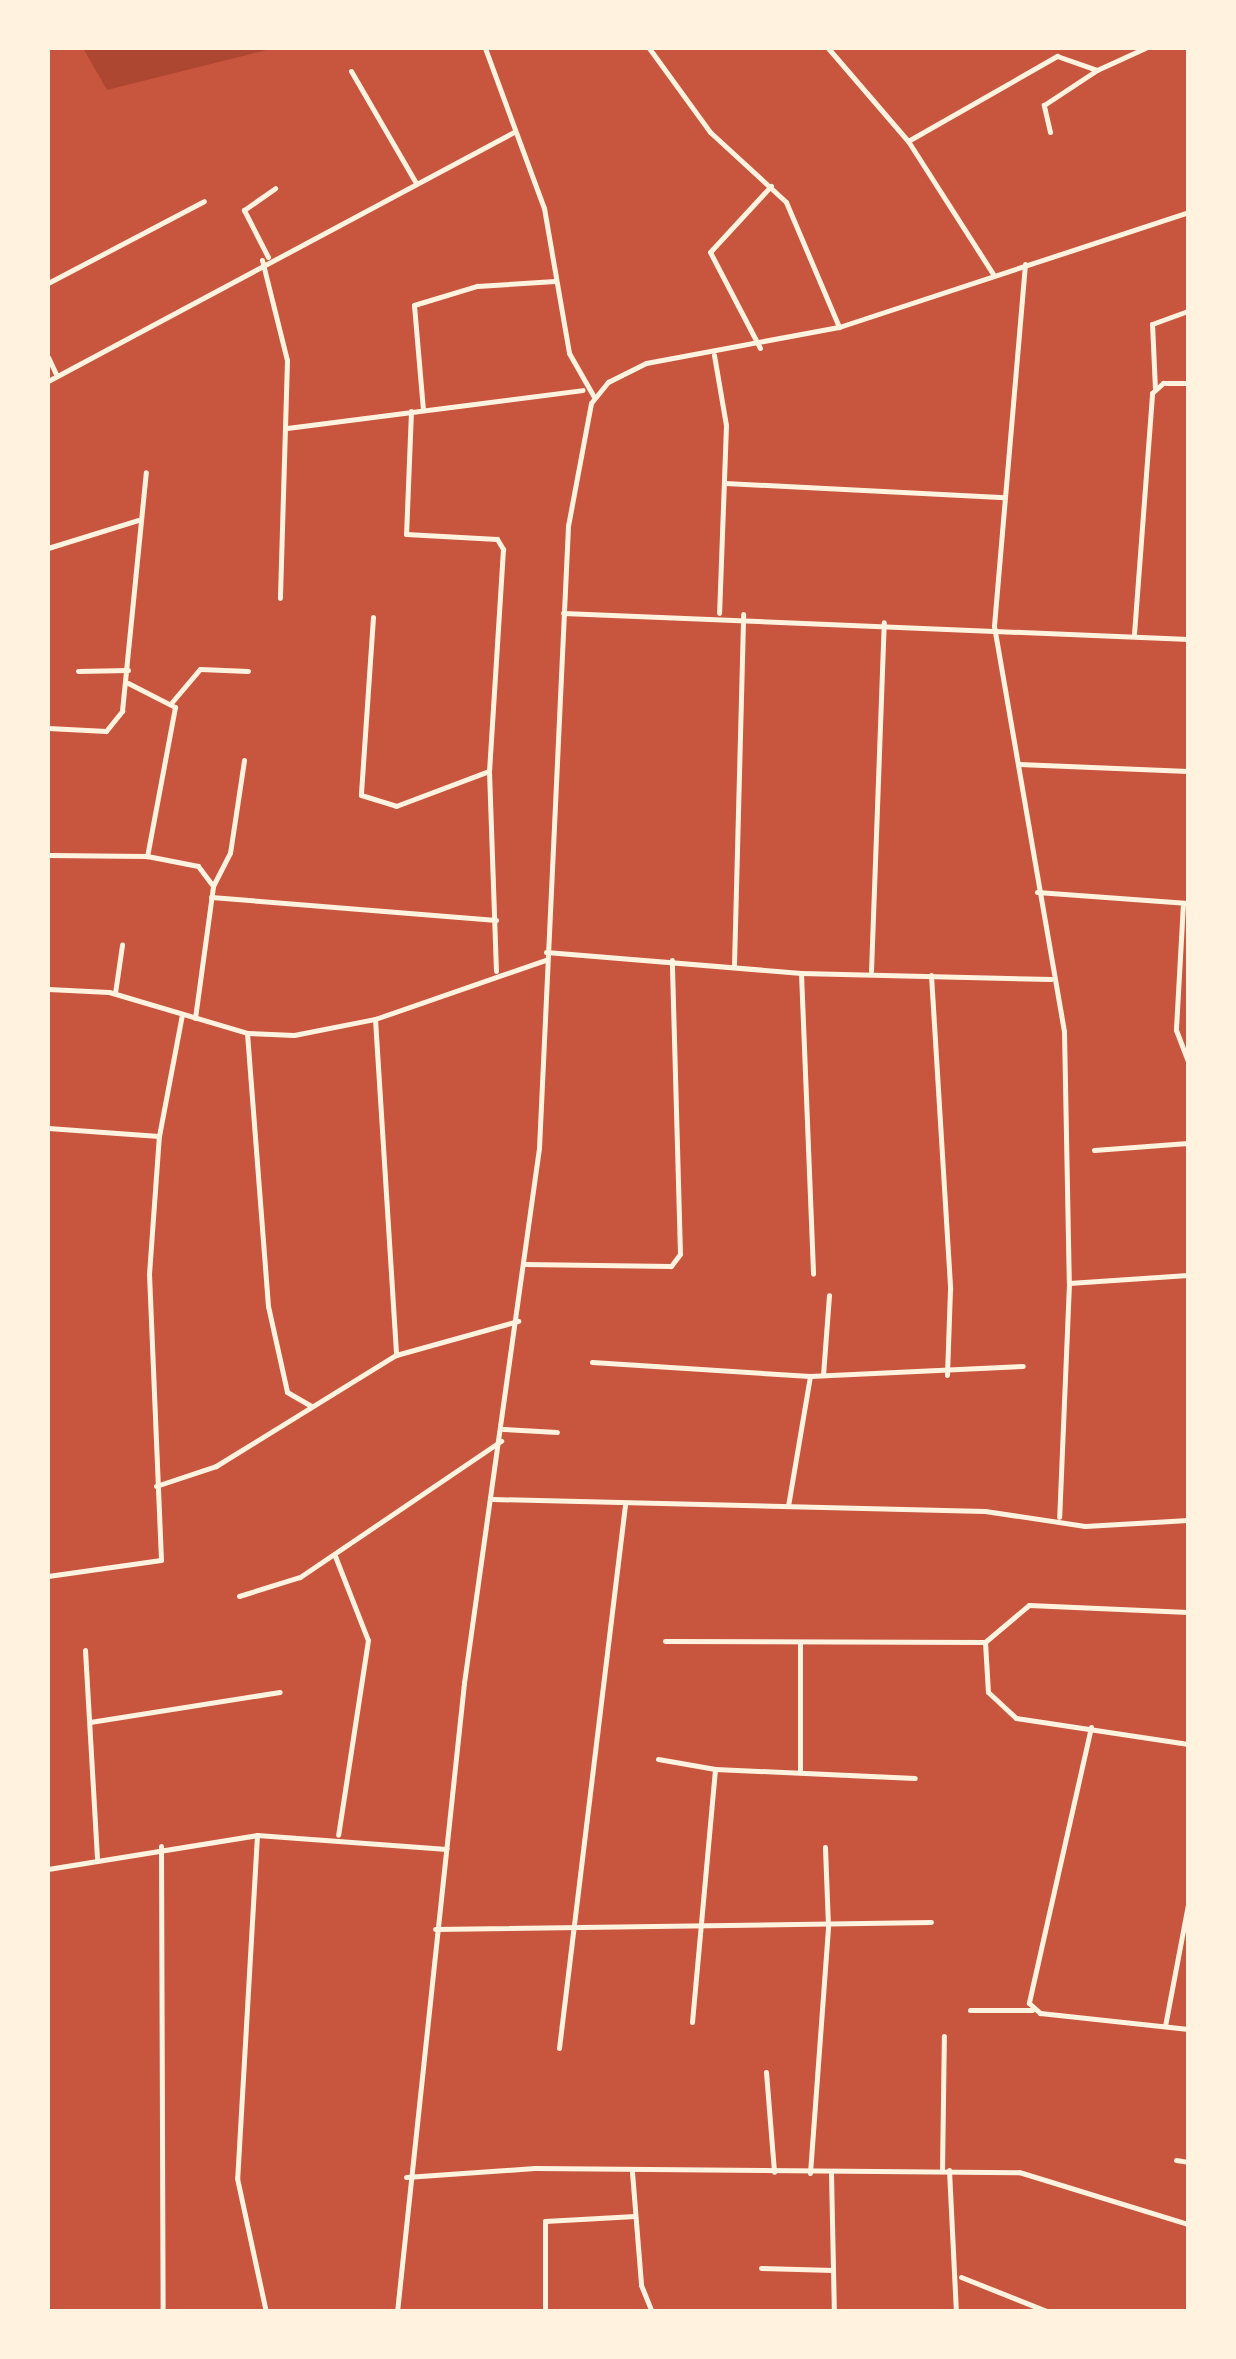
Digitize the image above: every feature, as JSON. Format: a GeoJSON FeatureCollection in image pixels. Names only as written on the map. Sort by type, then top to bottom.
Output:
{"type":"FeatureCollection","features":[{"type":"Feature","properties":{"kind":"street"},"geometry":{"type":"LineString","coordinates":[[485,48],[544,208],[554,280],[583,390]]}},
{"type":"Feature","properties":{"kind":"street"},"geometry":{"type":"LineString","coordinates":[[648,48],[710,132],[771,186],[808,244],[839,327]]}},
{"type":"Feature","properties":{"kind":"street"},"geometry":{"type":"LineString","coordinates":[[828,48],[908,141],[993,274]]}},
{"type":"Feature","properties":{"kind":"street"},"geometry":{"type":"LineString","coordinates":[[1050,132],[1044,105],[1097,70],[1145,48]]}},
{"type":"Feature","properties":{"kind":"street"},"geometry":{"type":"LineString","coordinates":[[908,141],[1057,56],[1097,70]]}},
{"type":"Feature","properties":{"kind":"street"},"geometry":{"type":"LineString","coordinates":[[351,71],[416,182]]}},
{"type":"Feature","properties":{"kind":"street"},"geometry":{"type":"LineString","coordinates":[[48,380],[266,259],[514,132]]}},
{"type":"Feature","properties":{"kind":"street"},"geometry":{"type":"LineString","coordinates":[[760,348],[710,252],[771,186]]}},
{"type":"Feature","properties":{"kind":"street"},"geometry":{"type":"LineString","coordinates":[[275,188],[244,210],[266,259],[284,333],[287,428],[280,598]]}},
{"type":"Feature","properties":{"kind":"street"},"geometry":{"type":"LineString","coordinates":[[48,283],[204,201]]}},
{"type":"Feature","properties":{"kind":"street"},"geometry":{"type":"LineString","coordinates":[[397,2312],[405,2178],[518,1320],[550,1024],[545,956],[573,470],[594,397],[646,363],[760,348],[839,327],[1025,262],[1188,212]]}},
{"type":"Feature","properties":{"kind":"street"},"geometry":{"type":"LineString","coordinates":[[1025,262],[994,626],[1020,764],[1067,1083],[1069,1283],[1059,1517]]}},
{"type":"Feature","properties":{"kind":"street"},"geometry":{"type":"LineString","coordinates":[[423,410],[414,305],[477,286],[554,280]]}},
{"type":"Feature","properties":{"kind":"street"},"geometry":{"type":"LineString","coordinates":[[1134,634],[1155,389],[1152,324],[1188,311]]}},
{"type":"Feature","properties":{"kind":"street"},"geometry":{"type":"LineString","coordinates":[[714,355],[726,483],[719,613]]}},
{"type":"Feature","properties":{"kind":"street"},"geometry":{"type":"LineString","coordinates":[[48,357],[57,376]]}},
{"type":"Feature","properties":{"kind":"street"},"geometry":{"type":"LineString","coordinates":[[1155,389],[1188,384]]}},
{"type":"Feature","properties":{"kind":"street"},"geometry":{"type":"LineString","coordinates":[[287,428],[583,390],[594,397]]}},
{"type":"Feature","properties":{"kind":"street"},"geometry":{"type":"LineString","coordinates":[[410,411],[407,536],[496,540],[504,549],[489,771],[496,971]]}},
{"type":"Feature","properties":{"kind":"street"},"geometry":{"type":"LineString","coordinates":[[48,728],[106,731],[128,683],[138,520],[146,472]]}},
{"type":"Feature","properties":{"kind":"street"},"geometry":{"type":"LineString","coordinates":[[726,483],[1006,497]]}},
{"type":"Feature","properties":{"kind":"street"},"geometry":{"type":"LineString","coordinates":[[48,548],[138,520]]}},
{"type":"Feature","properties":{"kind":"street"},"geometry":{"type":"LineString","coordinates":[[563,613],[719,613],[1188,639]]}},
{"type":"Feature","properties":{"kind":"street"},"geometry":{"type":"LineString","coordinates":[[734,966],[743,614]]}},
{"type":"Feature","properties":{"kind":"street"},"geometry":{"type":"LineString","coordinates":[[373,617],[362,796],[396,806],[489,771]]}},
{"type":"Feature","properties":{"kind":"street"},"geometry":{"type":"LineString","coordinates":[[871,971],[884,622]]}},
{"type":"Feature","properties":{"kind":"street"},"geometry":{"type":"LineString","coordinates":[[147,856],[172,702],[200,669],[248,671]]}},
{"type":"Feature","properties":{"kind":"street"},"geometry":{"type":"LineString","coordinates":[[78,670],[128,670]]}},
{"type":"Feature","properties":{"kind":"street"},"geometry":{"type":"LineString","coordinates":[[128,683],[172,702]]}},
{"type":"Feature","properties":{"kind":"street"},"geometry":{"type":"LineString","coordinates":[[195,1018],[212,886],[230,854],[244,760]]}},
{"type":"Feature","properties":{"kind":"street"},"geometry":{"type":"LineString","coordinates":[[1020,764],[1188,771]]}},
{"type":"Feature","properties":{"kind":"street"},"geometry":{"type":"LineString","coordinates":[[48,855],[147,856],[198,866],[212,886]]}},
{"type":"Feature","properties":{"kind":"street"},"geometry":{"type":"LineString","coordinates":[[1036,892],[1186,903],[1176,1030],[1188,1061]]}},
{"type":"Feature","properties":{"kind":"street"},"geometry":{"type":"LineString","coordinates":[[211,897],[496,920]]}},
{"type":"Feature","properties":{"kind":"street"},"geometry":{"type":"LineString","coordinates":[[115,993],[122,945]]}},
{"type":"Feature","properties":{"kind":"street"},"geometry":{"type":"LineString","coordinates":[[48,989],[115,993],[247,1033],[308,1034],[375,1019],[545,956],[672,960],[801,973],[871,971],[1051,979]]}},
{"type":"Feature","properties":{"kind":"street"},"geometry":{"type":"LineString","coordinates":[[523,1264],[671,1266],[680,1254],[672,960]]}},
{"type":"Feature","properties":{"kind":"street"},"geometry":{"type":"LineString","coordinates":[[801,973],[813,1274]]}},
{"type":"Feature","properties":{"kind":"street"},"geometry":{"type":"LineString","coordinates":[[932,976],[950,1289],[947,1376]]}},
{"type":"Feature","properties":{"kind":"street"},"geometry":{"type":"LineString","coordinates":[[48,1576],[156,1565],[149,1274],[158,1136],[182,1014]]}},
{"type":"Feature","properties":{"kind":"street"},"geometry":{"type":"LineString","coordinates":[[375,1019],[396,1355]]}},
{"type":"Feature","properties":{"kind":"street"},"geometry":{"type":"LineString","coordinates":[[247,1033],[268,1306],[286,1392],[314,1406]]}},
{"type":"Feature","properties":{"kind":"street"},"geometry":{"type":"LineString","coordinates":[[48,1128],[158,1136]]}},
{"type":"Feature","properties":{"kind":"street"},"geometry":{"type":"LineString","coordinates":[[1094,1150],[1188,1143]]}},
{"type":"Feature","properties":{"kind":"street"},"geometry":{"type":"LineString","coordinates":[[1069,1283],[1188,1275]]}},
{"type":"Feature","properties":{"kind":"street"},"geometry":{"type":"LineString","coordinates":[[823,1375],[830,1295]]}},
{"type":"Feature","properties":{"kind":"street"},"geometry":{"type":"LineString","coordinates":[[154,1487],[216,1466],[396,1355],[518,1320]]}},
{"type":"Feature","properties":{"kind":"street"},"geometry":{"type":"LineString","coordinates":[[592,1362],[810,1376],[947,1376],[1023,1366]]}},
{"type":"Feature","properties":{"kind":"street"},"geometry":{"type":"LineString","coordinates":[[788,1506],[810,1376]]}},
{"type":"Feature","properties":{"kind":"street"},"geometry":{"type":"LineString","coordinates":[[503,1429],[557,1432]]}},
{"type":"Feature","properties":{"kind":"street"},"geometry":{"type":"LineString","coordinates":[[239,1596],[335,1556],[502,1440]]}},
{"type":"Feature","properties":{"kind":"street"},"geometry":{"type":"LineString","coordinates":[[493,1499],[1059,1517],[1085,1526],[1188,1520]]}},
{"type":"Feature","properties":{"kind":"street"},"geometry":{"type":"LineString","coordinates":[[559,2048],[625,1505]]}},
{"type":"Feature","properties":{"kind":"street"},"geometry":{"type":"LineString","coordinates":[[335,1556],[368,1640],[338,1835]]}},
{"type":"Feature","properties":{"kind":"street"},"geometry":{"type":"LineString","coordinates":[[664,1641],[986,1642],[1028,1605],[1188,1612]]}},
{"type":"Feature","properties":{"kind":"street"},"geometry":{"type":"LineString","coordinates":[[800,1642],[800,1772]]}},
{"type":"Feature","properties":{"kind":"street"},"geometry":{"type":"LineString","coordinates":[[986,1642],[995,1704],[1016,1718],[1188,1744]]}},
{"type":"Feature","properties":{"kind":"street"},"geometry":{"type":"LineString","coordinates":[[85,1650],[97,1861]]}},
{"type":"Feature","properties":{"kind":"street"},"geometry":{"type":"LineString","coordinates":[[90,1722],[280,1692]]}},
{"type":"Feature","properties":{"kind":"street"},"geometry":{"type":"LineString","coordinates":[[1032,2010],[1091,1727]]}},
{"type":"Feature","properties":{"kind":"street"},"geometry":{"type":"LineString","coordinates":[[658,1759],[715,1770],[915,1778]]}},
{"type":"Feature","properties":{"kind":"street"},"geometry":{"type":"LineString","coordinates":[[692,2022],[715,1770]]}},
{"type":"Feature","properties":{"kind":"street"},"geometry":{"type":"LineString","coordinates":[[48,1869],[161,1846],[257,1835],[338,1835],[446,1849]]}},
{"type":"Feature","properties":{"kind":"street"},"geometry":{"type":"LineString","coordinates":[[257,1835],[237,2178],[266,2312]]}},
{"type":"Feature","properties":{"kind":"street"},"geometry":{"type":"LineString","coordinates":[[161,1846],[163,2312]]}},
{"type":"Feature","properties":{"kind":"street"},"geometry":{"type":"LineString","coordinates":[[810,2173],[828,1926],[825,1846]]}},
{"type":"Feature","properties":{"kind":"street"},"geometry":{"type":"LineString","coordinates":[[1165,2026],[1188,1904]]}},
{"type":"Feature","properties":{"kind":"street"},"geometry":{"type":"LineString","coordinates":[[435,1929],[930,1922]]}},
{"type":"Feature","properties":{"kind":"street"},"geometry":{"type":"LineString","coordinates":[[970,2010],[1032,2010],[1188,2029]]}},
{"type":"Feature","properties":{"kind":"street"},"geometry":{"type":"LineString","coordinates":[[944,2036],[946,2171],[961,2277],[956,2312]]}},
{"type":"Feature","properties":{"kind":"street"},"geometry":{"type":"LineString","coordinates":[[766,2072],[774,2172]]}},
{"type":"Feature","properties":{"kind":"street"},"geometry":{"type":"LineString","coordinates":[[1176,2160],[1188,2162]]}},
{"type":"Feature","properties":{"kind":"street"},"geometry":{"type":"LineString","coordinates":[[405,2178],[632,2170],[1044,2175],[1188,2224]]}},
{"type":"Feature","properties":{"kind":"street"},"geometry":{"type":"LineString","coordinates":[[632,2170],[635,2216],[652,2312]]}},
{"type":"Feature","properties":{"kind":"street"},"geometry":{"type":"LineString","coordinates":[[831,2173],[834,2312]]}},
{"type":"Feature","properties":{"kind":"street"},"geometry":{"type":"LineString","coordinates":[[544,2312],[546,2221],[635,2216]]}},
{"type":"Feature","properties":{"kind":"street"},"geometry":{"type":"LineString","coordinates":[[761,2268],[833,2270]]}},
{"type":"Feature","properties":{"kind":"street"},"geometry":{"type":"LineString","coordinates":[[961,2277],[1049,2312]]}},
{"type":"Feature","properties":{"kind":"shaded area"},"geometry":{"type":"Polygon","coordinates":[[[83,48],[275,48],[107,90],[83,48]]]}}]}
